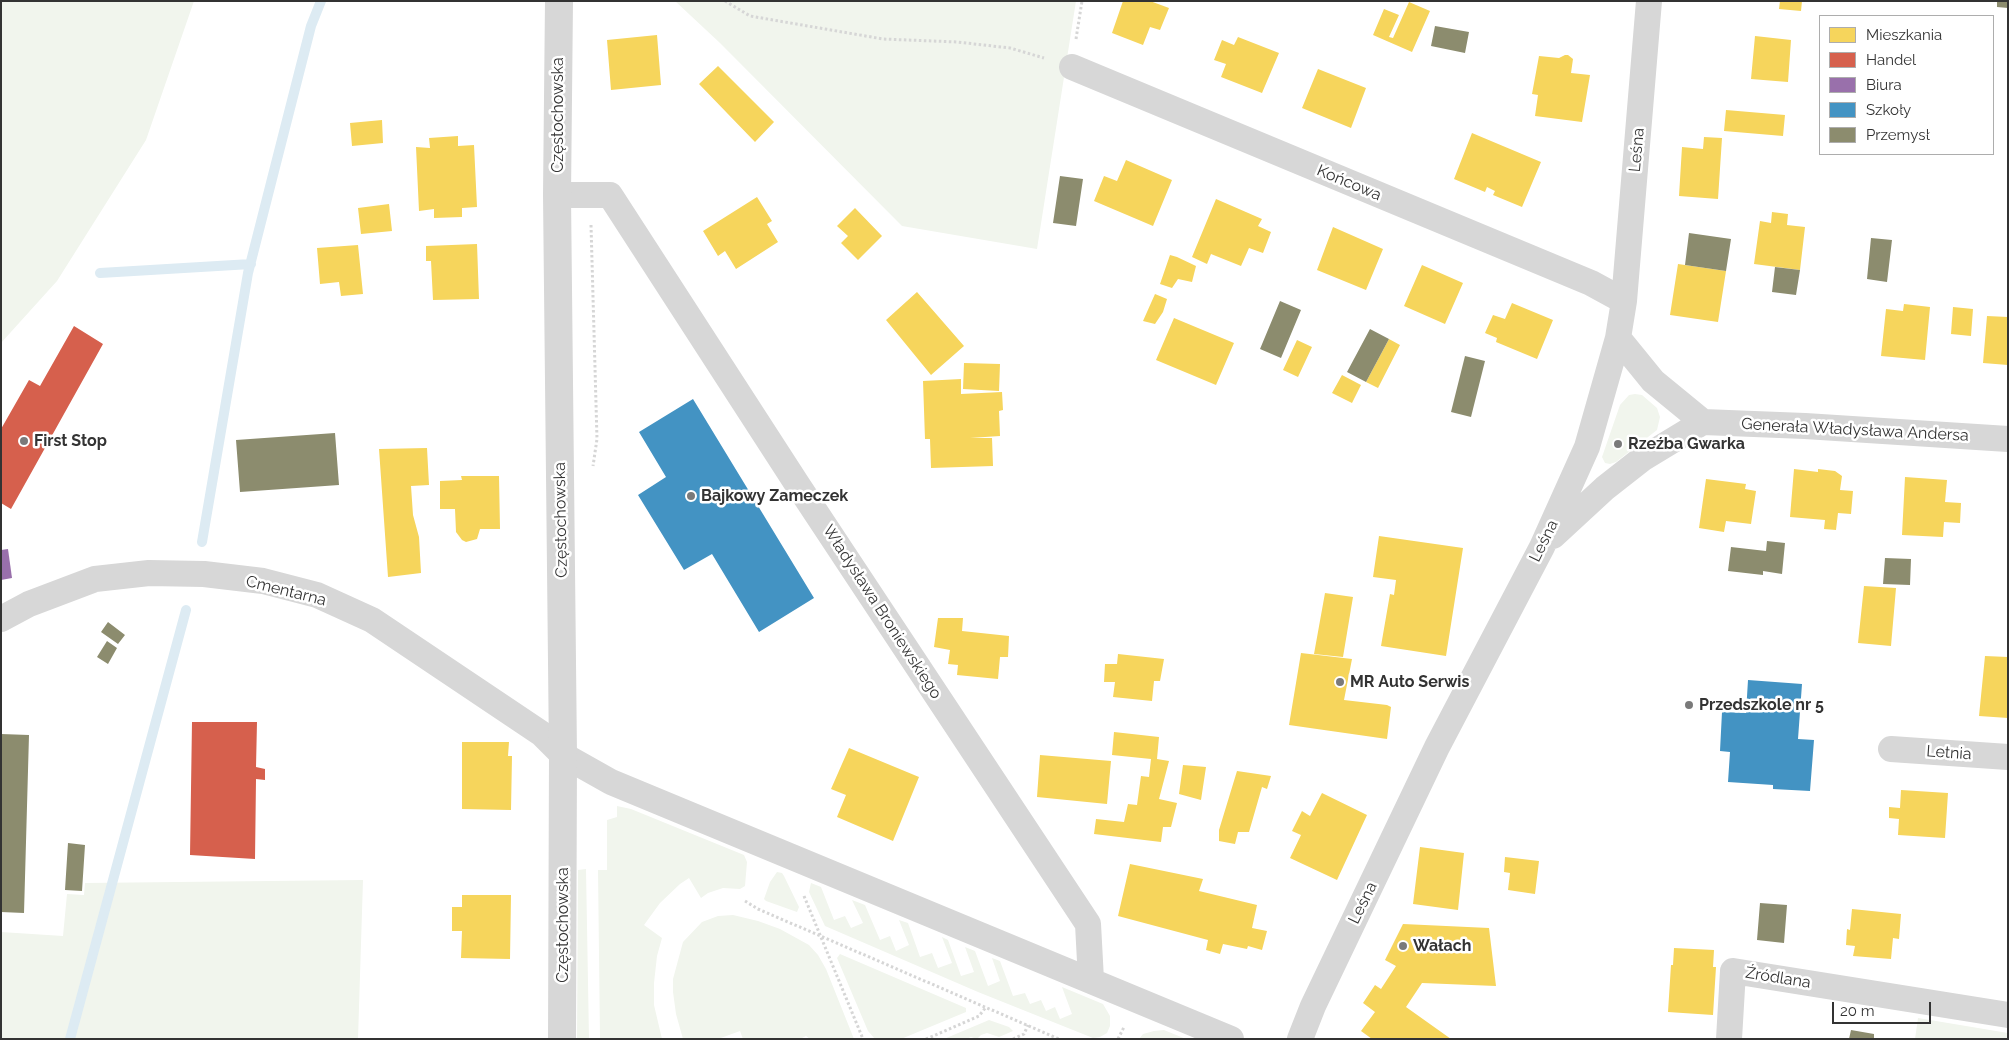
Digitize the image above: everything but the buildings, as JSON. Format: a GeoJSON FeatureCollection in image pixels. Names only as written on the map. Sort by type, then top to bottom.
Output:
{"type":"FeatureCollection","features":[{"type":"Feature","properties":{"kind":"street","name":"Częstochowska"},"geometry":{"type":"LineString","coordinates":[[558,1],[557,195],[563,756],[562,1039]]}},
{"type":"Feature","properties":{"kind":"street","name":"Leśna"},"geometry":{"type":"LineString","coordinates":[[1300,1039],[1313,1006],[1438,747],[1542,546],[1588,447],[1618,338],[1624,301],[1650,1]]}},
{"type":"Feature","properties":{"kind":"street","name":"Końcowa"},"geometry":{"type":"LineString","coordinates":[[1072,67],[1591,283],[1624,301]]}},
{"type":"Feature","properties":{"kind":"street","name":"Władysława Broniewskiego"},"geometry":{"type":"LineString","coordinates":[[557,195],[610,195],[797,484],[1088,924],[1091,980]]}},
{"type":"Feature","properties":{"kind":"street"},"geometry":{"type":"LineString","coordinates":[[1542,546],[1604,488],[1642,459],[1703,422],[1652,381],[1618,338]]}},
{"type":"Feature","properties":{"kind":"street","name":"Generała Władysława Andersa"},"geometry":{"type":"LineString","coordinates":[[1703,422],[1805,426],[2008,439]]}},
{"type":"Feature","properties":{"kind":"street","name":"Cmentarna"},"geometry":{"type":"LineString","coordinates":[[1,619],[30,604],[95,579],[149,573],[204,574],[263,581],[316,595],[369,618],[542,734],[563,756]]}},
{"type":"Feature","properties":{"kind":"street","name":"Letnia"},"geometry":{"type":"LineString","coordinates":[[1891,749],[2008,757]]}},
{"type":"Feature","properties":{"kind":"street"},"geometry":{"type":"LineString","coordinates":[[563,756],[611,782],[1231,1039]]}},
{"type":"Feature","properties":{"kind":"street","name":"Źródlana"},"geometry":{"type":"LineString","coordinates":[[1729,1039],[1733,971],[2008,1015]]}},
{"type":"Feature","properties":{"kind":"path"},"geometry":{"type":"LineString","coordinates":[[725,1],[750,16],[883,39],[957,42],[1010,48],[1072,67],[1082,1]]}},
{"type":"Feature","properties":{"kind":"path"},"geometry":{"type":"LineString","coordinates":[[592,237],[596,452]]}},
{"type":"Feature","properties":{"kind":"path"},"geometry":{"type":"LineString","coordinates":[[803,861],[796,876],[863,1039]]}},
{"type":"Feature","properties":{"kind":"path"},"geometry":{"type":"LineString","coordinates":[[745,901],[758,909],[1059,1039]]}},
{"type":"Feature","properties":{"kind":"path"},"geometry":{"type":"LineString","coordinates":[[926,1039],[980,1016],[986,1007]]}},
{"type":"Feature","properties":{"kind":"path"},"geometry":{"type":"LineString","coordinates":[[1013,1039],[1024,1034],[1028,1025]]}},
{"type":"Feature","properties":{"kind":"shaded area"},"geometry":{"type":"Polygon","coordinates":[[[1,1],[194,1],[146,140],[57,281],[1,343],[1,1]]]}},
{"type":"Feature","properties":{"kind":"shaded area"},"geometry":{"type":"Polygon","coordinates":[[[675,1],[1076,1],[1037,249],[902,226],[720,43],[675,1]]]}},
{"type":"Feature","properties":{"kind":"shaded area"},"geometry":{"type":"Polygon","coordinates":[[[1629,395],[1642,395],[1657,408],[1660,417],[1657,430],[1616,462],[1605,463],[1602,457],[1620,405],[1629,395]]]}},
{"type":"Feature","properties":{"kind":"shaded area"},"geometry":{"type":"Polygon","coordinates":[[[617,806],[631,809],[744,855],[747,862],[745,886],[740,889],[723,888],[708,893],[701,898],[689,878],[660,903],[644,925],[662,938],[657,956],[654,1005],[662,1039],[600,1039],[598,870],[607,870],[607,820],[617,817],[617,806]]]}},
{"type":"Feature","properties":{"kind":"shaded area"},"geometry":{"type":"Polygon","coordinates":[[[586,869],[589,1039],[577,1039],[578,870],[586,869]]]}},
{"type":"Feature","properties":{"kind":"shaded area"},"geometry":{"type":"Polygon","coordinates":[[[777,872],[782,873],[784,876],[799,907],[797,912],[764,899],[770,882],[777,872]]]}},
{"type":"Feature","properties":{"kind":"shaded area"},"geometry":{"type":"Polygon","coordinates":[[[363,880],[358,1039],[1,1039],[1,932],[63,936],[67,894],[84,895],[85,883],[363,880]]]}},
{"type":"Feature","properties":{"kind":"shaded area"},"geometry":{"type":"Polygon","coordinates":[[[811,883],[821,887],[834,920],[845,916],[851,928],[863,923],[852,900],[865,905],[880,940],[890,936],[896,951],[909,945],[899,920],[908,923],[920,957],[932,953],[938,968],[952,963],[942,937],[948,940],[961,976],[974,972],[965,947],[975,951],[988,986],[1000,981],[992,958],[1000,961],[1013,996],[1025,993],[1030,1004],[1041,1000],[1046,1011],[1055,1007],[1060,1019],[1072,1014],[1062,987],[1103,1004],[1110,1016],[1110,1026],[1107,1033],[1093,1038],[978,992],[825,926],[809,892],[811,883]]]}},
{"type":"Feature","properties":{"kind":"shaded area"},"geometry":{"type":"Polygon","coordinates":[[[733,915],[780,929],[809,945],[818,955],[826,969],[854,1039],[810,1039],[806,1036],[800,1039],[743,1039],[740,1031],[718,1039],[683,1039],[676,1014],[673,979],[683,942],[702,922],[718,916],[733,915]]]}},
{"type":"Feature","properties":{"kind":"shaded area"},"geometry":{"type":"Polygon","coordinates":[[[840,954],[966,1008],[966,1012],[901,1039],[875,1039],[868,1031],[837,958],[840,954]]]}},
{"type":"Feature","properties":{"kind":"shaded area"},"geometry":{"type":"Polygon","coordinates":[[[1918,1018],[2008,1033],[2008,1039],[1915,1039],[1918,1018]]]}},
{"type":"Feature","properties":{"kind":"shaded area"},"geometry":{"type":"Polygon","coordinates":[[[989,1020],[1009,1027],[1013,1031],[999,1037],[987,1033],[977,1039],[971,1037],[966,1039],[944,1039],[989,1020]]]}},
{"type":"Feature","properties":{"kind":"shaded area"},"geometry":{"type":"Polygon","coordinates":[[[1164,1030],[1186,1039],[1139,1039],[1143,1034],[1164,1030]]]}},
{"type":"Feature","properties":{"kind":"waterway"},"geometry":{"type":"LineString","coordinates":[[202,542],[248,273],[311,26],[321,1]]}},
{"type":"Feature","properties":{"kind":"waterway"},"geometry":{"type":"LineString","coordinates":[[100,273],[251,264]]}},
{"type":"Feature","properties":{"kind":"waterway"},"geometry":{"type":"LineString","coordinates":[[70,1039],[186,610]]}},
{"type":"Feature","properties":{"kind":"place","name":"First Stop"},"geometry":{"type":"Point","coordinates":[24,441]}},
{"type":"Feature","properties":{"kind":"place","name":"Rzeźba Gwarka"},"geometry":{"type":"Point","coordinates":[1618,444]}},
{"type":"Feature","properties":{"kind":"place","name":"Bajkowy Zameczek"},"geometry":{"type":"Point","coordinates":[691,496]}},
{"type":"Feature","properties":{"kind":"place","name":"MR Auto Serwis"},"geometry":{"type":"Point","coordinates":[1340,682]}},
{"type":"Feature","properties":{"kind":"place","name":"Przedszkole nr 5"},"geometry":{"type":"Point","coordinates":[1689,705]}},
{"type":"Feature","properties":{"kind":"place","name":"Wałach"},"geometry":{"type":"Point","coordinates":[1403,946]}}]}
